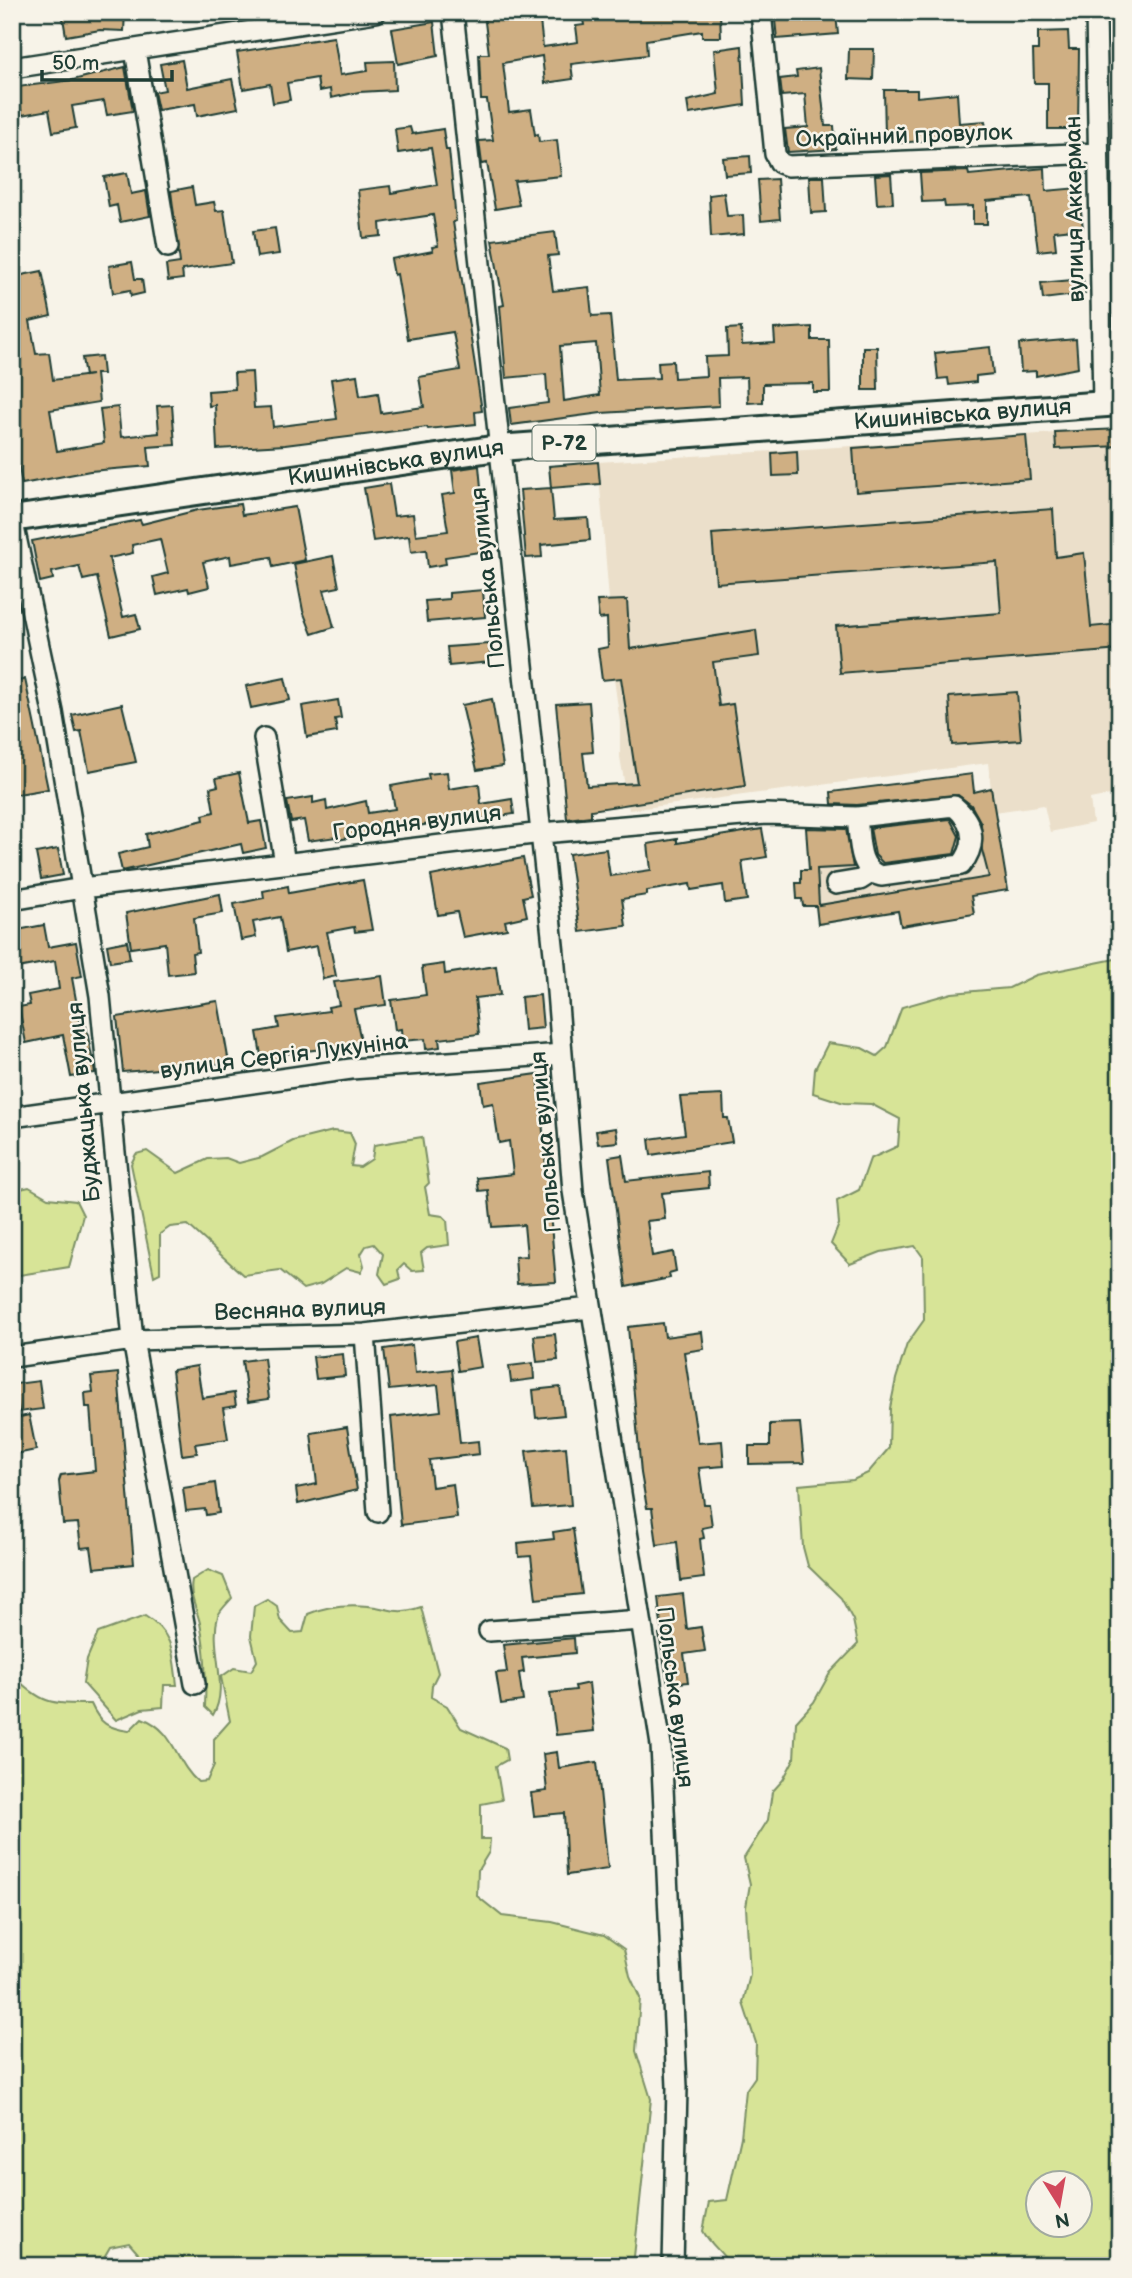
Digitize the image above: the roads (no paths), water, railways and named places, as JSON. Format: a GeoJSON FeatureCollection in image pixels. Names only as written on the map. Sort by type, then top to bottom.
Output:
{"type":"FeatureCollection","features":[{"type":"Feature","properties":{"kind":"main road","name":"Кишинівська вулиця"},"geometry":{"type":"LineString","coordinates":[[12,519],[498,448],[1112,404]]}},
{"type":"Feature","properties":{"kind":"street"},"geometry":{"type":"LineString","coordinates":[[12,68],[376,12]]}},
{"type":"Feature","properties":{"kind":"street","name":"Польська вулиця"},"geometry":{"type":"LineString","coordinates":[[453,12],[498,448],[542,833],[573,1191],[661,1745],[677,2087],[673,2266]]}},
{"type":"Feature","properties":{"kind":"street","name":"Окраїнний провулок"},"geometry":{"type":"LineString","coordinates":[[761,12],[775,155],[780,163],[788,166],[1098,153]]}},
{"type":"Feature","properties":{"kind":"street","name":"вулиця Аккерман"},"geometry":{"type":"LineString","coordinates":[[1096,12],[1098,153],[1112,404]]}},
{"type":"Feature","properties":{"kind":"street"},"geometry":{"type":"LineString","coordinates":[[135,50],[168,247]]}},
{"type":"Feature","properties":{"kind":"street","name":"Буджацька вулиця"},"geometry":{"type":"LineString","coordinates":[[12,519],[53,712],[100,996],[133,1340],[195,1684]]}},
{"type":"Feature","properties":{"kind":"street"},"geometry":{"type":"LineString","coordinates":[[264,738],[285,863]]}},
{"type":"Feature","properties":{"kind":"street","name":"Городня вулиця"},"geometry":{"type":"LineString","coordinates":[[12,900],[82,888],[542,833],[766,814],[856,817],[954,806],[965,816],[973,833],[970,854],[961,865],[881,876],[871,873]]}},
{"type":"Feature","properties":{"kind":"street"},"geometry":{"type":"LineString","coordinates":[[836,884],[860,880],[871,873],[864,866],[856,817]]}},
{"type":"Feature","properties":{"kind":"street","name":"вулиця Сергія Лукуніна"},"geometry":{"type":"LineString","coordinates":[[12,1117],[351,1069],[562,1054]]}},
{"type":"Feature","properties":{"kind":"street","name":"Весняна вулиця"},"geometry":{"type":"LineString","coordinates":[[12,1357],[133,1340],[365,1334],[590,1308]]}},
{"type":"Feature","properties":{"kind":"street"},"geometry":{"type":"LineString","coordinates":[[365,1334],[378,1512]]}},
{"type":"Feature","properties":{"kind":"street"},"geometry":{"type":"LineString","coordinates":[[489,1631],[641,1620]]}}]}
